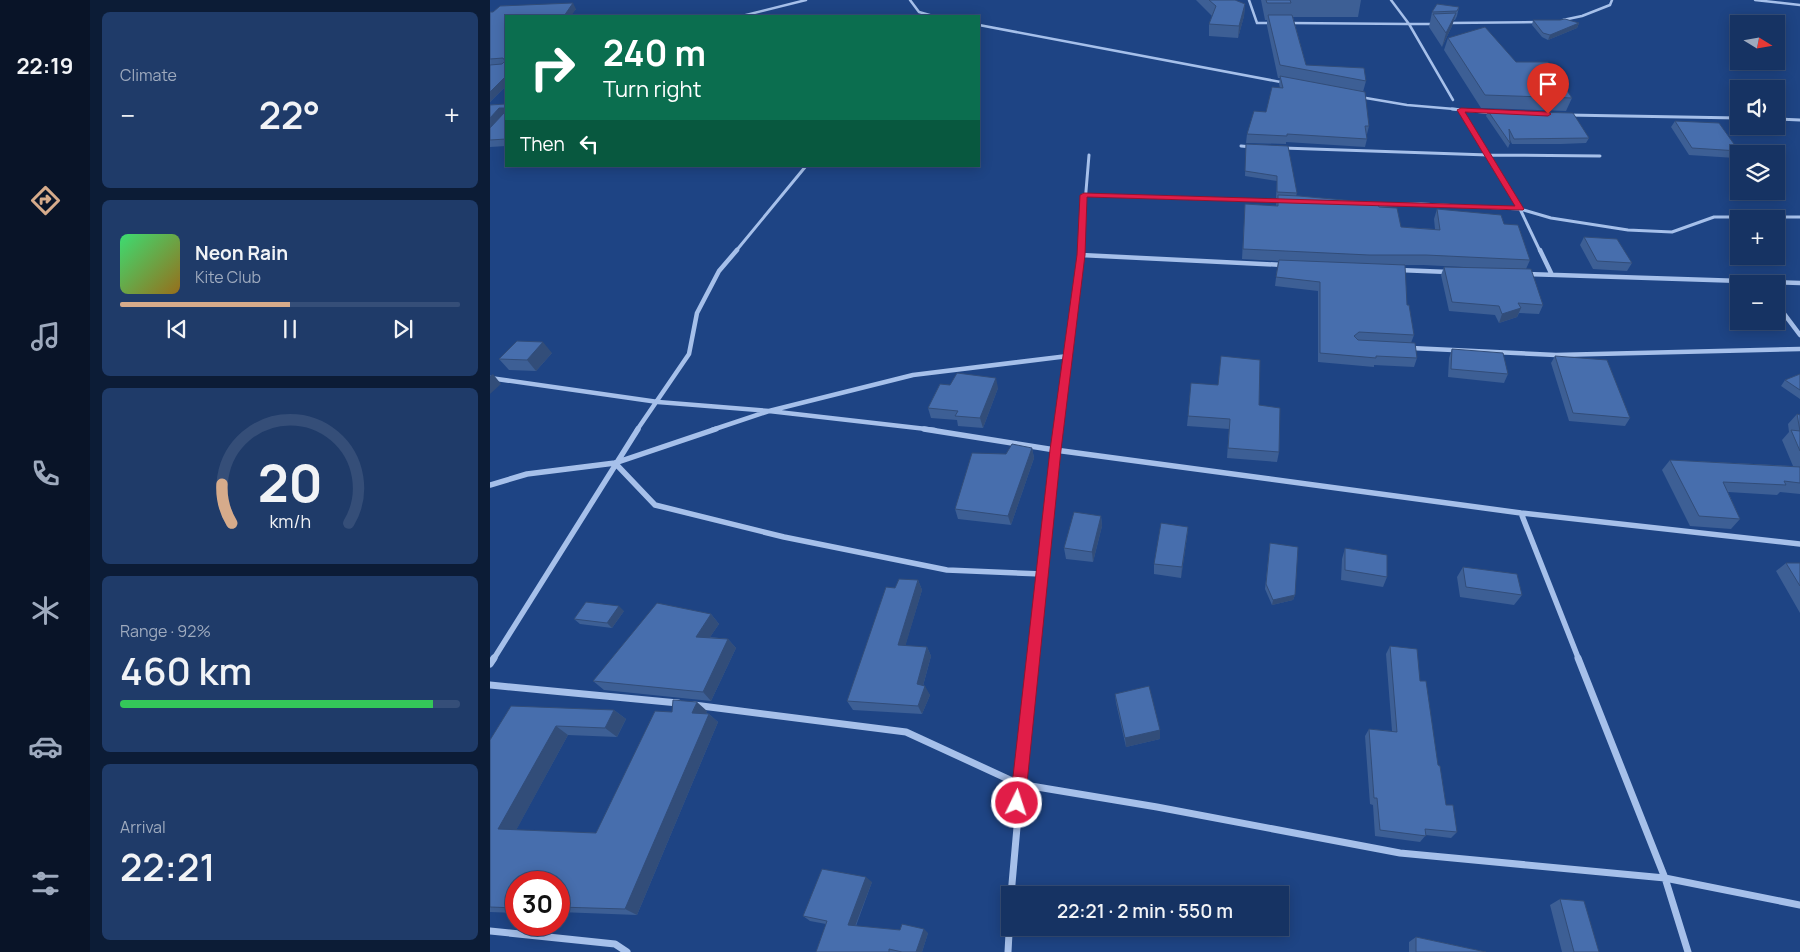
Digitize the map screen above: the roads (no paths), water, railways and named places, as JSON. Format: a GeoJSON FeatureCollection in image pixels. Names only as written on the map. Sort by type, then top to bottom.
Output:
{"type":"FeatureCollection","features":[{"type":"Feature","properties":{"kind":"street"},"geometry":{"type":"LineString","coordinates":[[746,15],[806,0]]}},
{"type":"Feature","properties":{"kind":"street"},"geometry":{"type":"LineString","coordinates":[[910,0],[919,12],[930,15]]}},
{"type":"Feature","properties":{"kind":"street"},"geometry":{"type":"LineString","coordinates":[[1249,0],[1257,23],[1276,23]]}},
{"type":"Feature","properties":{"kind":"street"},"geometry":{"type":"LineString","coordinates":[[1391,0],[1408,24],[1453,100]]}},
{"type":"Feature","properties":{"kind":"street"},"geometry":{"type":"LineString","coordinates":[[1558,21],[1582,16],[1610,4],[1612,0]]}},
{"type":"Feature","properties":{"kind":"street"},"geometry":{"type":"LineString","coordinates":[[1755,0],[1800,5]]}},
{"type":"Feature","properties":{"kind":"street"},"geometry":{"type":"LineString","coordinates":[[1447,23],[1540,22]]}},
{"type":"Feature","properties":{"kind":"street"},"geometry":{"type":"LineString","coordinates":[[1285,23],[1437,24]]}},
{"type":"Feature","properties":{"kind":"street"},"geometry":{"type":"LineString","coordinates":[[980,25],[1293,84]]}},
{"type":"Feature","properties":{"kind":"street"},"geometry":{"type":"LineString","coordinates":[[1360,96],[1407,105],[1502,113]]}},
{"type":"Feature","properties":{"kind":"street"},"geometry":{"type":"LineString","coordinates":[[1461,110],[1520,209],[1552,275]]}},
{"type":"Feature","properties":{"kind":"street"},"geometry":{"type":"LineString","coordinates":[[1566,115],[1730,118]]}},
{"type":"Feature","properties":{"kind":"street"},"geometry":{"type":"LineString","coordinates":[[1785,119],[1800,120]]}},
{"type":"Feature","properties":{"kind":"street"},"geometry":{"type":"LineString","coordinates":[[1241,146],[1260,147]]}},
{"type":"Feature","properties":{"kind":"street"},"geometry":{"type":"LineString","coordinates":[[1279,148],[1488,155],[1600,156]]}},
{"type":"Feature","properties":{"kind":"street"},"geometry":{"type":"LineString","coordinates":[[1012,886],[1018,784],[1056,450],[1081,255],[1084,195],[1090,155]]}},
{"type":"Feature","properties":{"kind":"street"},"geometry":{"type":"LineString","coordinates":[[490,664],[615,463],[689,354],[697,313],[719,271],[805,167]]}},
{"type":"Feature","properties":{"kind":"street"},"geometry":{"type":"LineString","coordinates":[[1084,195],[1293,202]]}},
{"type":"Feature","properties":{"kind":"street"},"geometry":{"type":"LineString","coordinates":[[1370,205],[1422,204],[1520,209],[1551,218],[1628,230],[1672,232],[1714,217],[1800,217]]}},
{"type":"Feature","properties":{"kind":"street"},"geometry":{"type":"LineString","coordinates":[[1081,255],[1287,265]]}},
{"type":"Feature","properties":{"kind":"street"},"geometry":{"type":"LineString","coordinates":[[1395,270],[1454,272]]}},
{"type":"Feature","properties":{"kind":"street"},"geometry":{"type":"LineString","coordinates":[[1522,274],[1730,282]]}},
{"type":"Feature","properties":{"kind":"street"},"geometry":{"type":"LineString","coordinates":[[1785,283],[1800,283]]}},
{"type":"Feature","properties":{"kind":"street"},"geometry":{"type":"LineString","coordinates":[[1785,315],[1800,335]]}},
{"type":"Feature","properties":{"kind":"street"},"geometry":{"type":"LineString","coordinates":[[1405,347],[1556,355],[1800,349]]}},
{"type":"Feature","properties":{"kind":"street"},"geometry":{"type":"LineString","coordinates":[[490,485],[527,474],[615,463],[769,411],[913,375],[1068,356]]}},
{"type":"Feature","properties":{"kind":"street"},"geometry":{"type":"LineString","coordinates":[[490,378],[658,402],[769,411],[950,432],[1056,450],[1521,513],[1800,544]]}},
{"type":"Feature","properties":{"kind":"street"},"geometry":{"type":"LineString","coordinates":[[615,463],[655,505],[784,537],[947,570],[1042,574]]}},
{"type":"Feature","properties":{"kind":"street"},"geometry":{"type":"LineString","coordinates":[[1521,513],[1664,878],[1688,952]]}},
{"type":"Feature","properties":{"kind":"street"},"geometry":{"type":"LineString","coordinates":[[490,685],[758,711],[906,732],[1018,784],[1158,807],[1400,853],[1664,878],[1800,905]]}},
{"type":"Feature","properties":{"kind":"street"},"geometry":{"type":"LineString","coordinates":[[490,931],[615,944],[627,952]]}},
{"type":"Feature","properties":{"kind":"street"},"geometry":{"type":"LineString","coordinates":[[1008,952],[1009,936]]}}]}
